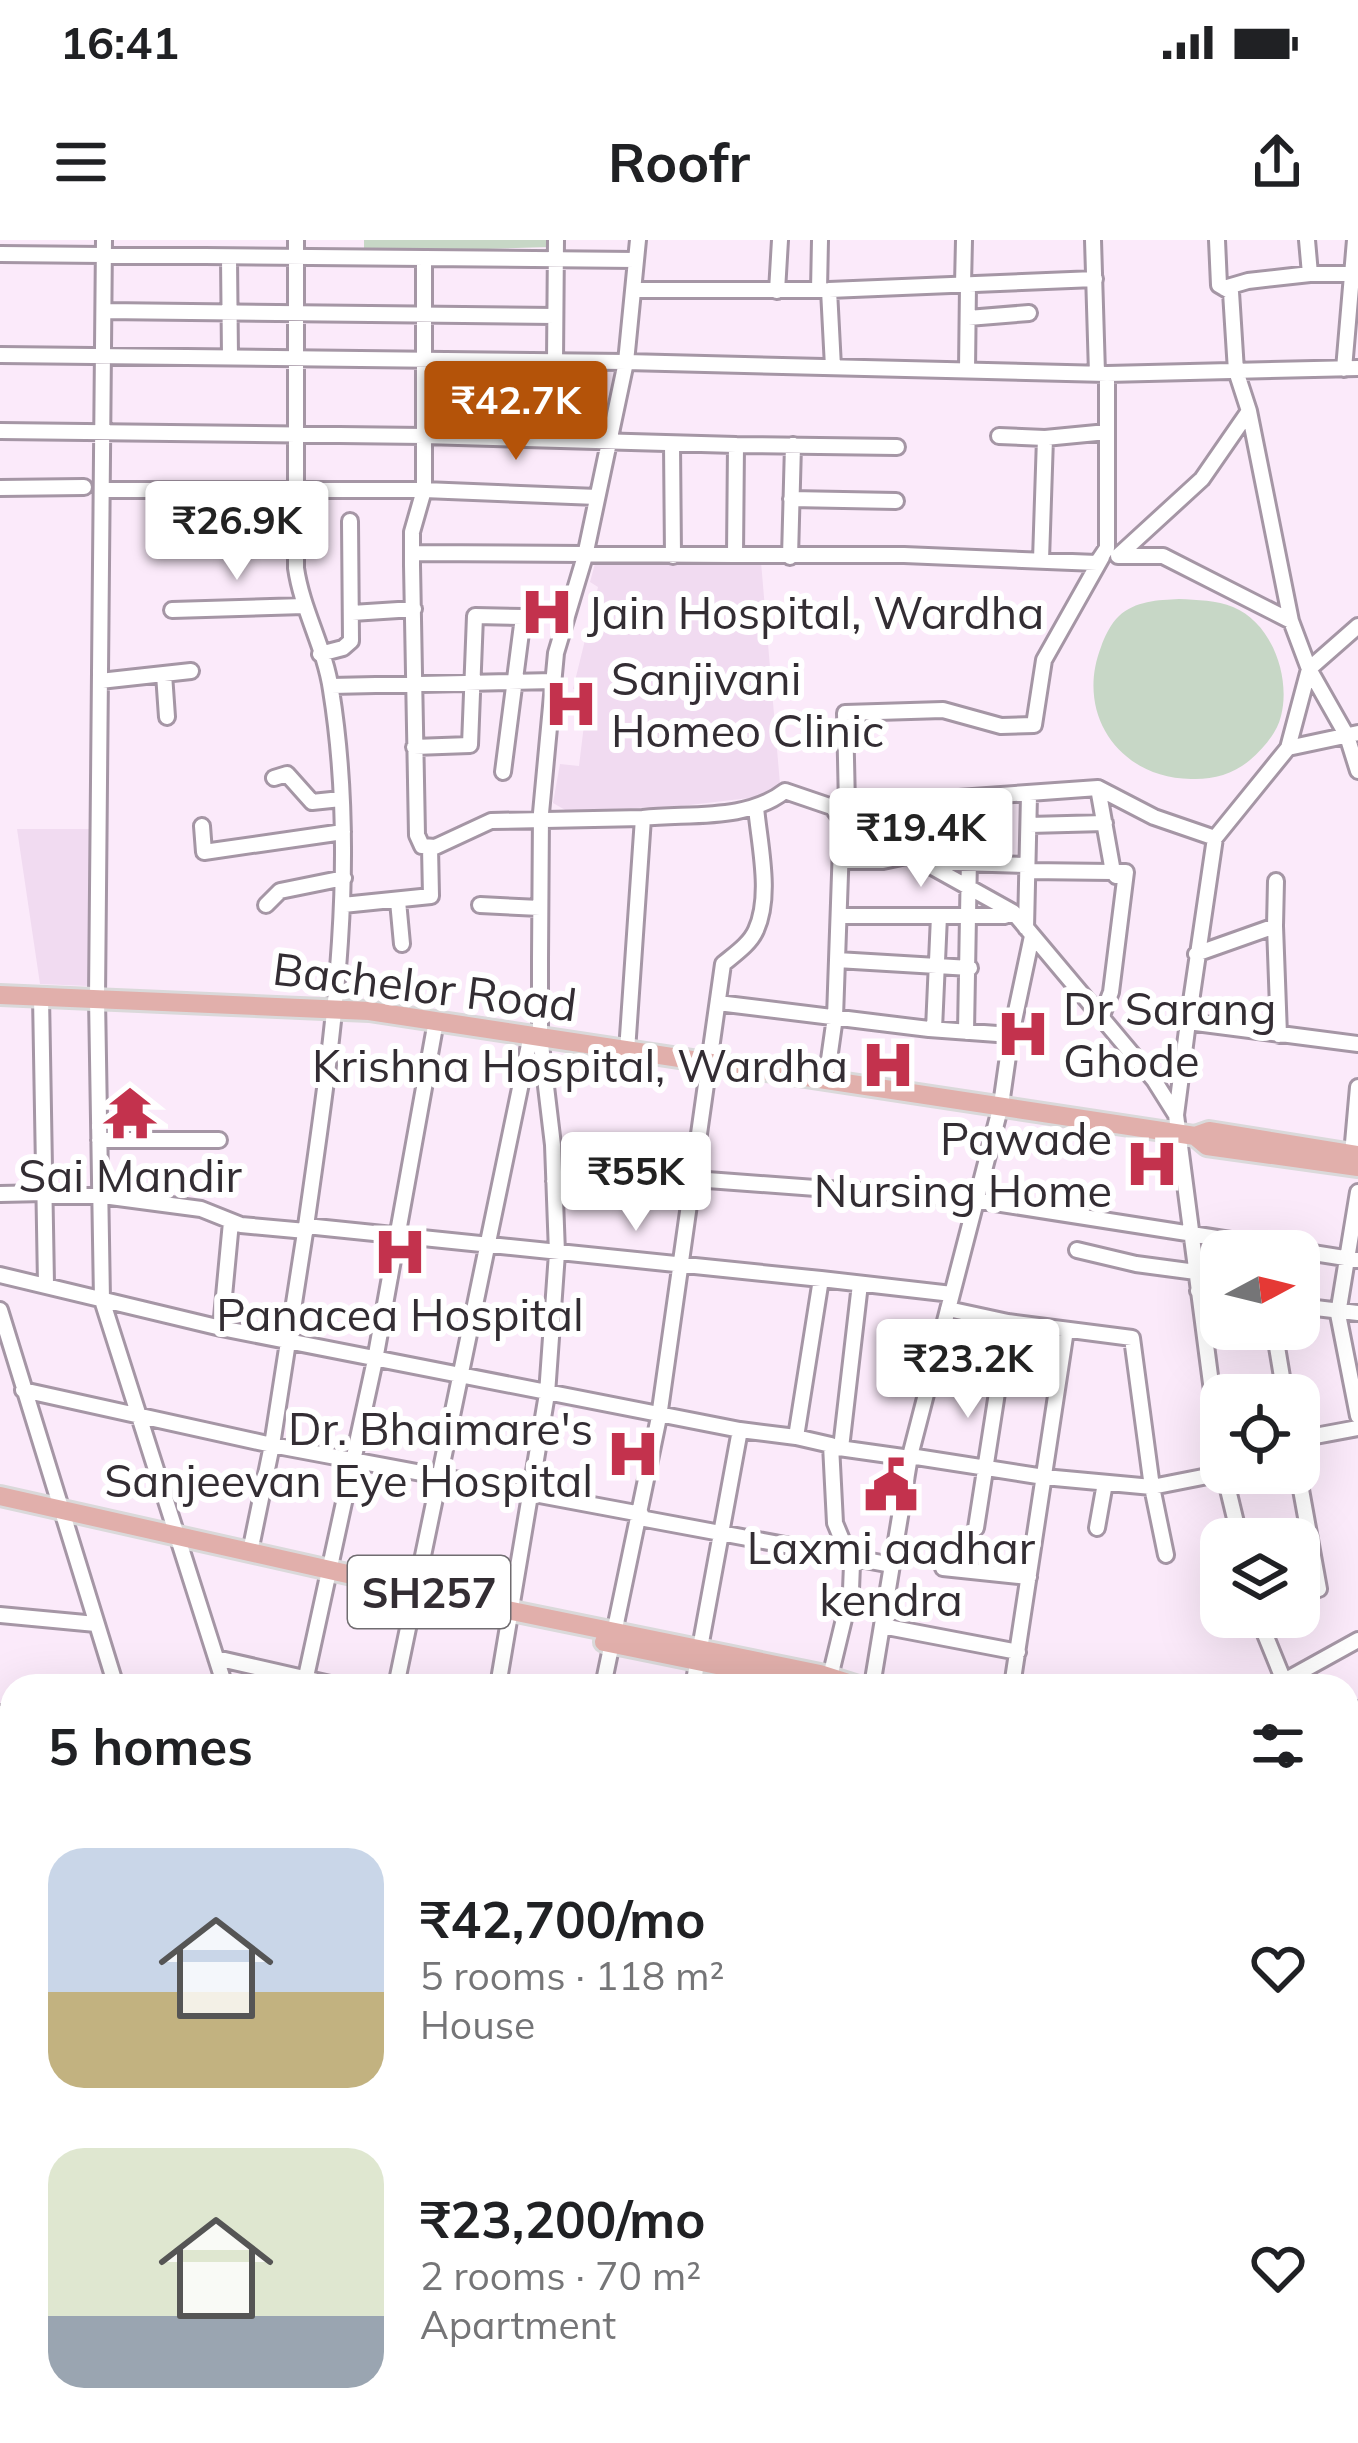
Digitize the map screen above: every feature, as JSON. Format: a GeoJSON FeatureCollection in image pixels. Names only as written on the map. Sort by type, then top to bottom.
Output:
{"type":"FeatureCollection","features":[{"type":"Feature","properties":{"kind":"main road","name":"Bachelor Road"},"geometry":{"type":"LineString","coordinates":[[0,995],[336,1009],[436,1021],[1001,1106],[1183,1127],[1207,1146],[1356,1159]]}},
{"type":"Feature","properties":{"kind":"main road","name":"SH257"},"geometry":{"type":"LineString","coordinates":[[0,1496],[62,1515],[416,1596],[780,1674]]}},
{"type":"Feature","properties":{"kind":"main road","name":"SH257"},"geometry":{"type":"LineString","coordinates":[[0,1508],[62,1515]]}},
{"type":"Feature","properties":{"kind":"main road","name":"SH257"},"geometry":{"type":"LineString","coordinates":[[178,1541],[250,1552],[327,1575]]}},
{"type":"Feature","properties":{"kind":"street"},"geometry":{"type":"LineString","coordinates":[[104,240],[97,998],[102,1300],[221,1674]]}},
{"type":"Feature","properties":{"kind":"street"},"geometry":{"type":"LineString","coordinates":[[250,1552],[306,1229],[336,1009],[344,878],[331,686],[296,568],[296,240]]}},
{"type":"Feature","properties":{"kind":"street"},"geometry":{"type":"LineString","coordinates":[[555,361],[556,240]]}},
{"type":"Feature","properties":{"kind":"street"},"geometry":{"type":"LineString","coordinates":[[500,1674],[547,1394],[557,1252],[554,1181],[536,1036],[541,819],[556,653],[585,556],[626,362],[638,240]]}},
{"type":"Feature","properties":{"kind":"street"},"geometry":{"type":"LineString","coordinates":[[777,291],[780,240]]}},
{"type":"Feature","properties":{"kind":"street"},"geometry":{"type":"LineString","coordinates":[[820,240],[833,367]]}},
{"type":"Feature","properties":{"kind":"street"},"geometry":{"type":"LineString","coordinates":[[964,240],[967,370]]}},
{"type":"Feature","properties":{"kind":"street"},"geometry":{"type":"LineString","coordinates":[[826,1081],[835,1017],[845,713],[943,710],[1001,726],[1034,725],[1044,660],[1107,548],[1107,432],[1093,240]]}},
{"type":"Feature","properties":{"kind":"street"},"geometry":{"type":"LineString","coordinates":[[1217,240],[1220,285],[1231,292],[1236,371],[1249,411],[1291,621],[1309,669],[1352,735],[1358,772]]}},
{"type":"Feature","properties":{"kind":"street"},"geometry":{"type":"LineString","coordinates":[[1307,240],[1310,274]]}},
{"type":"Feature","properties":{"kind":"street"},"geometry":{"type":"LineString","coordinates":[[0,355],[626,362],[1102,374],[1351,369],[1355,240]]}},
{"type":"Feature","properties":{"kind":"street"},"geometry":{"type":"LineString","coordinates":[[0,254],[636,260]]}},
{"type":"Feature","properties":{"kind":"street"},"geometry":{"type":"LineString","coordinates":[[229,258],[230,357]]}},
{"type":"Feature","properties":{"kind":"street"},"geometry":{"type":"LineString","coordinates":[[424,259],[424,490],[412,532],[416,835],[422,846],[430,847],[491,821],[736,813],[772,801],[785,791],[840,810],[1025,921],[1154,1080],[1183,1127]]}},
{"type":"Feature","properties":{"kind":"street"},"geometry":{"type":"LineString","coordinates":[[1224,288],[1310,274],[1355,274]]}},
{"type":"Feature","properties":{"kind":"street"},"geometry":{"type":"LineString","coordinates":[[633,290],[824,290],[1096,279]]}},
{"type":"Feature","properties":{"kind":"street"},"geometry":{"type":"LineString","coordinates":[[104,311],[555,316]]}},
{"type":"Feature","properties":{"kind":"street"},"geometry":{"type":"LineString","coordinates":[[968,318],[1029,313]]}},
{"type":"Feature","properties":{"kind":"street"},"geometry":{"type":"LineString","coordinates":[[1249,411],[1202,478],[1118,556],[1163,556],[1291,621]]}},
{"type":"Feature","properties":{"kind":"street"},"geometry":{"type":"LineString","coordinates":[[0,431],[897,447]]}},
{"type":"Feature","properties":{"kind":"street"},"geometry":{"type":"LineString","coordinates":[[999,436],[1107,432]]}},
{"type":"Feature","properties":{"kind":"street"},"geometry":{"type":"LineString","coordinates":[[1041,560],[1045,437]]}},
{"type":"Feature","properties":{"kind":"street"},"geometry":{"type":"LineString","coordinates":[[672,444],[673,556]]}},
{"type":"Feature","properties":{"kind":"street"},"geometry":{"type":"LineString","coordinates":[[735,555],[736,445]]}},
{"type":"Feature","properties":{"kind":"street"},"geometry":{"type":"LineString","coordinates":[[790,557],[793,446]]}},
{"type":"Feature","properties":{"kind":"street"},"geometry":{"type":"LineString","coordinates":[[0,488],[84,487]]}},
{"type":"Feature","properties":{"kind":"street"},"geometry":{"type":"LineString","coordinates":[[102,490],[424,490],[597,497]]}},
{"type":"Feature","properties":{"kind":"street"},"geometry":{"type":"LineString","coordinates":[[791,499],[896,501]]}},
{"type":"Feature","properties":{"kind":"street"},"geometry":{"type":"LineString","coordinates":[[320,654],[343,648],[351,640],[350,521]]}},
{"type":"Feature","properties":{"kind":"street"},"geometry":{"type":"LineString","coordinates":[[412,553],[904,555],[1096,563],[1107,548]]}},
{"type":"Feature","properties":{"kind":"street"},"geometry":{"type":"LineString","coordinates":[[172,610],[304,606]]}},
{"type":"Feature","properties":{"kind":"street"},"geometry":{"type":"LineString","coordinates":[[352,613],[414,609]]}},
{"type":"Feature","properties":{"kind":"street"},"geometry":{"type":"LineString","coordinates":[[414,747],[470,745],[475,616],[524,616],[503,772]]}},
{"type":"Feature","properties":{"kind":"street"},"geometry":{"type":"LineString","coordinates":[[1209,1374],[1183,1127],[1188,1022],[1215,838],[1288,748],[1309,669],[1358,626]]}},
{"type":"Feature","properties":{"kind":"street"},"geometry":{"type":"LineString","coordinates":[[100,680],[191,671]]}},
{"type":"Feature","properties":{"kind":"street"},"geometry":{"type":"LineString","coordinates":[[164,674],[167,717]]}},
{"type":"Feature","properties":{"kind":"street"},"geometry":{"type":"LineString","coordinates":[[331,686],[554,681]]}},
{"type":"Feature","properties":{"kind":"street"},"geometry":{"type":"LineString","coordinates":[[1288,748],[1352,735]]}},
{"type":"Feature","properties":{"kind":"street"},"geometry":{"type":"LineString","coordinates":[[274,778],[287,774],[312,802],[341,799]]}},
{"type":"Feature","properties":{"kind":"street"},"geometry":{"type":"LineString","coordinates":[[840,810],[1098,788],[1154,817],[1215,838]]}},
{"type":"Feature","properties":{"kind":"street"},"geometry":{"type":"LineString","coordinates":[[1098,788],[1113,872]]}},
{"type":"Feature","properties":{"kind":"street"},"geometry":{"type":"LineString","coordinates":[[874,1674],[910,1457],[1001,1106],[1025,921],[1029,795]]}},
{"type":"Feature","properties":{"kind":"street"},"geometry":{"type":"LineString","coordinates":[[966,1032],[970,799]]}},
{"type":"Feature","properties":{"kind":"street"},"geometry":{"type":"LineString","coordinates":[[606,1674],[659,1417],[723,964],[747,944],[757,928],[762,887],[756,806]]}},
{"type":"Feature","properties":{"kind":"street"},"geometry":{"type":"LineString","coordinates":[[627,1051],[643,818]]}},
{"type":"Feature","properties":{"kind":"street"},"geometry":{"type":"LineString","coordinates":[[1028,825],[1105,823]]}},
{"type":"Feature","properties":{"kind":"street"},"geometry":{"type":"LineString","coordinates":[[202,826],[204,852],[343,832]]}},
{"type":"Feature","properties":{"kind":"street"},"geometry":{"type":"LineString","coordinates":[[343,905],[431,896],[430,847]]}},
{"type":"Feature","properties":{"kind":"street"},"geometry":{"type":"LineString","coordinates":[[841,861],[917,859],[1126,872],[1111,992],[1101,1018]]}},
{"type":"Feature","properties":{"kind":"street"},"geometry":{"type":"LineString","coordinates":[[266,905],[280,891],[344,878]]}},
{"type":"Feature","properties":{"kind":"street"},"geometry":{"type":"LineString","coordinates":[[1276,881],[1279,1035]]}},
{"type":"Feature","properties":{"kind":"street"},"geometry":{"type":"LineString","coordinates":[[398,902],[403,944]]}},
{"type":"Feature","properties":{"kind":"street"},"geometry":{"type":"LineString","coordinates":[[480,905],[541,908]]}},
{"type":"Feature","properties":{"kind":"street"},"geometry":{"type":"LineString","coordinates":[[839,916],[1025,921]]}},
{"type":"Feature","properties":{"kind":"street"},"geometry":{"type":"LineString","coordinates":[[934,1030],[939,916]]}},
{"type":"Feature","properties":{"kind":"street"},"geometry":{"type":"LineString","coordinates":[[1196,954],[1275,926]]}},
{"type":"Feature","properties":{"kind":"street"},"geometry":{"type":"LineString","coordinates":[[837,960],[970,968]]}},
{"type":"Feature","properties":{"kind":"street"},"geometry":{"type":"LineString","coordinates":[[40,996],[46,1284]]}},
{"type":"Feature","properties":{"kind":"street"},"geometry":{"type":"LineString","coordinates":[[718,1003],[1011,1035]]}},
{"type":"Feature","properties":{"kind":"street"},"geometry":{"type":"LineString","coordinates":[[307,1674],[375,1360],[436,1021]]}},
{"type":"Feature","properties":{"kind":"street"},"geometry":{"type":"LineString","coordinates":[[1188,1022],[1358,1044]]}},
{"type":"Feature","properties":{"kind":"street"},"geometry":{"type":"LineString","coordinates":[[399,1674],[536,1036]]}},
{"type":"Feature","properties":{"kind":"street"},"geometry":{"type":"LineString","coordinates":[[1356,1159],[1358,1087]]}},
{"type":"Feature","properties":{"kind":"street"},"geometry":{"type":"LineString","coordinates":[[99,1141],[219,1140]]}},
{"type":"Feature","properties":{"kind":"street"},"geometry":{"type":"LineString","coordinates":[[554,1181],[694,1180],[976,1200],[1353,1260]]}},
{"type":"Feature","properties":{"kind":"street"},"geometry":{"type":"LineString","coordinates":[[1358,1192],[1353,1260],[1338,1314],[1358,1416]]}},
{"type":"Feature","properties":{"kind":"street"},"geometry":{"type":"LineString","coordinates":[[0,1194],[100,1196],[205,1209],[231,1222],[821,1279],[950,1302],[1008,1322],[1132,1338],[1166,1555]]}},
{"type":"Feature","properties":{"kind":"street"},"geometry":{"type":"LineString","coordinates":[[220,1328],[231,1222]]}},
{"type":"Feature","properties":{"kind":"street"},"geometry":{"type":"LineString","coordinates":[[1077,1250],[1196,1272]]}},
{"type":"Feature","properties":{"kind":"street"},"geometry":{"type":"LineString","coordinates":[[0,1275],[287,1342],[836,1448],[1152,1487],[1200,1478]]}},
{"type":"Feature","properties":{"kind":"street"},"geometry":{"type":"LineString","coordinates":[[796,1437],[821,1279]]}},
{"type":"Feature","properties":{"kind":"street"},"geometry":{"type":"LineString","coordinates":[[824,1674],[851,1590],[852,1564],[835,1523],[836,1448],[860,1284]]}},
{"type":"Feature","properties":{"kind":"street"},"geometry":{"type":"LineString","coordinates":[[0,1310],[112,1674]]}},
{"type":"Feature","properties":{"kind":"street"},"geometry":{"type":"LineString","coordinates":[[1320,1310],[1358,1313]]}},
{"type":"Feature","properties":{"kind":"street"},"geometry":{"type":"LineString","coordinates":[[976,1528],[1008,1322]]}},
{"type":"Feature","properties":{"kind":"street"},"geometry":{"type":"LineString","coordinates":[[1014,1674],[1066,1330]]}},
{"type":"Feature","properties":{"kind":"street"},"geometry":{"type":"LineString","coordinates":[[23,1390],[272,1445],[532,1491],[892,1565]]}},
{"type":"Feature","properties":{"kind":"street"},"geometry":{"type":"LineString","coordinates":[[1320,1435],[1358,1428]]}},
{"type":"Feature","properties":{"kind":"street"},"geometry":{"type":"LineString","coordinates":[[695,1674],[740,1430]]}},
{"type":"Feature","properties":{"kind":"street"},"geometry":{"type":"LineString","coordinates":[[1097,1528],[1105,1483]]}},
{"type":"Feature","properties":{"kind":"street"},"geometry":{"type":"LineString","coordinates":[[943,1568],[1029,1577]]}},
{"type":"Feature","properties":{"kind":"street"},"geometry":{"type":"LineString","coordinates":[[0,1616],[96,1624]]}},
{"type":"Feature","properties":{"kind":"street"},"geometry":{"type":"LineString","coordinates":[[882,1626],[1018,1652]]}},
{"type":"Feature","properties":{"kind":"street"},"geometry":{"type":"LineString","coordinates":[[1267,1638],[1281,1674]]}},
{"type":"Feature","properties":{"kind":"street"},"geometry":{"type":"LineString","coordinates":[[1300,1674],[1358,1640]]}},
{"type":"Feature","properties":{"kind":"street"},"geometry":{"type":"LineString","coordinates":[[216,1658],[275,1674]]}},
{"type":"Feature","properties":{"kind":"shaded area"},"geometry":{"type":"Polygon","coordinates":[[[596,560],[761,562],[780,784],[774,795],[681,806],[567,811],[553,803],[560,764],[579,766],[588,692],[573,689],[598,587],[590,582],[596,560]]]}},
{"type":"Feature","properties":{"kind":"shaded area"},"geometry":{"type":"Polygon","coordinates":[[[17,829],[90,829],[88,986],[40,984],[17,829]]]}},
{"type":"Feature","properties":{"kind":"green space"},"geometry":{"type":"Polygon","coordinates":[[[364,240],[549,240],[549,247],[364,253],[364,240]]]}},
{"type":"Feature","properties":{"kind":"green space"},"geometry":{"type":"Polygon","coordinates":[[[1179,599],[1220,603],[1247,615],[1268,638],[1280,669],[1283,701],[1273,734],[1244,765],[1215,777],[1165,776],[1143,767],[1109,738],[1094,696],[1101,647],[1116,619],[1139,604],[1179,599]]]}},
{"type":"Feature","properties":{"kind":"place","name":"Jain Hospital, Wardha"},"geometry":{"type":"Point","coordinates":[547,612]}},
{"type":"Feature","properties":{"kind":"place","name":"Sanjivani Homeo Clinic"},"geometry":{"type":"Point","coordinates":[571,704]}},
{"type":"Feature","properties":{"kind":"place","name":"Dr Sarang Ghode"},"geometry":{"type":"Point","coordinates":[1023,1034]}},
{"type":"Feature","properties":{"kind":"place","name":"Krishna Hospital, Wardha"},"geometry":{"type":"Point","coordinates":[888,1065]}},
{"type":"Feature","properties":{"kind":"place","name":"Sai Mandir"},"geometry":{"type":"Point","coordinates":[130,1113]}},
{"type":"Feature","properties":{"kind":"place","name":"Pawade Nursing Home"},"geometry":{"type":"Point","coordinates":[1152,1164]}},
{"type":"Feature","properties":{"kind":"place","name":"Panacea Hospital"},"geometry":{"type":"Point","coordinates":[400,1252]}},
{"type":"Feature","properties":{"kind":"place","name":"Dr. Bhaimare's Sanjeevan Eye Hospital"},"geometry":{"type":"Point","coordinates":[633,1454]}},
{"type":"Feature","properties":{"kind":"place","name":"Laxmi aadhar kendra"},"geometry":{"type":"Point","coordinates":[891,1485]}}]}
